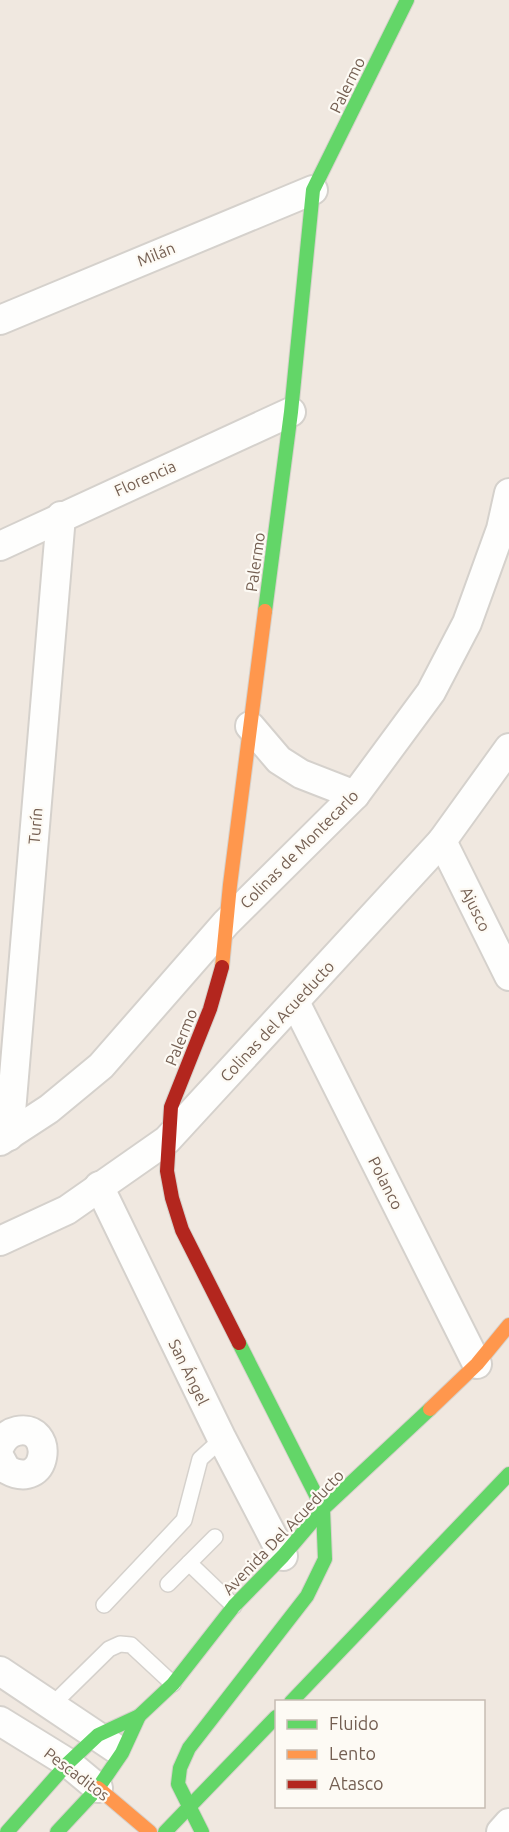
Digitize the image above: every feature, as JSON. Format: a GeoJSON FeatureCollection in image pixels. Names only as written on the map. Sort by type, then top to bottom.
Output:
{"type":"FeatureCollection","features":[{"type":"Feature","properties":{"kind":"street","name":"Palermo"},"geometry":{"type":"LineString","coordinates":[[167,1140],[171,1107],[210,1009],[224,959],[226,923],[250,726],[291,412],[314,190],[407,0]]}},
{"type":"Feature","properties":{"kind":"street","name":"Milán"},"geometry":{"type":"LineString","coordinates":[[0,320],[314,190]]}},
{"type":"Feature","properties":{"kind":"street","name":"Florencia"},"geometry":{"type":"LineString","coordinates":[[0,546],[291,412]]}},
{"type":"Feature","properties":{"kind":"street","name":"Colinas de Montecarlo"},"geometry":{"type":"LineString","coordinates":[[4,1139],[49,1109],[101,1066],[226,923],[355,795],[431,692],[467,623],[501,529],[509,493]]}},
{"type":"Feature","properties":{"kind":"street","name":"Turín"},"geometry":{"type":"LineString","coordinates":[[4,1139],[61,516]]}},
{"type":"Feature","properties":{"kind":"street"},"geometry":{"type":"LineString","coordinates":[[250,726],[279,760],[301,774],[355,795]]}},
{"type":"Feature","properties":{"kind":"street","name":"Colinas del Acueducto"},"geometry":{"type":"LineString","coordinates":[[0,1241],[67,1210],[167,1140],[442,841],[509,748]]}},
{"type":"Feature","properties":{"kind":"street","name":"Ajusco"},"geometry":{"type":"LineString","coordinates":[[442,841],[509,976]]}},
{"type":"Feature","properties":{"kind":"street","name":"Polanco"},"geometry":{"type":"LineString","coordinates":[[295,1002],[477,1364]]}},
{"type":"Feature","properties":{"kind":"street"},"geometry":{"type":"LineString","coordinates":[[167,1140],[167,1171],[172,1198],[182,1230],[323,1509],[325,1559],[307,1596],[189,1748],[180,1768],[178,1784],[202,1832]]}},
{"type":"Feature","properties":{"kind":"street","name":"San Ángel"},"geometry":{"type":"LineString","coordinates":[[99,1186],[222,1439],[283,1556]]}},
{"type":"Feature","properties":{"kind":"street","name":"Avenida Del Acueducto"},"geometry":{"type":"LineString","coordinates":[[7,1832],[68,1763],[98,1735],[139,1716],[173,1684],[234,1606],[283,1556],[323,1509],[404,1436],[477,1364],[509,1325]]}},
{"type":"Feature","properties":{"kind":"street"},"geometry":{"type":"LineString","coordinates":[[292,1700],[509,1474]]}},
{"type":"Feature","properties":{"kind":"street"},"geometry":{"type":"LineString","coordinates":[[0,1671],[53,1704],[122,1753]]}},
{"type":"Feature","properties":{"kind":"street","name":"Avenida Del Acueducto"},"geometry":{"type":"LineString","coordinates":[[57,1832],[98,1788],[122,1753],[139,1716]]}},
{"type":"Feature","properties":{"kind":"street"},"geometry":{"type":"LineString","coordinates":[[165,1832],[275,1718]]}},
{"type":"Feature","properties":{"kind":"street","name":"Pescaditos"},"geometry":{"type":"LineString","coordinates":[[0,1721],[68,1763],[150,1832]]}},
{"type":"Feature","properties":{"kind":"street"},"geometry":{"type":"LineString","coordinates":[[501,1832],[509,1823]]}},
{"type":"Feature","properties":{"kind":"lane"},"geometry":{"type":"LineString","coordinates":[[104,1605],[184,1520],[200,1459],[222,1439]]}},
{"type":"Feature","properties":{"kind":"lane"},"geometry":{"type":"LineString","coordinates":[[168,1584],[216,1537]]}},
{"type":"Feature","properties":{"kind":"lane"},"geometry":{"type":"LineString","coordinates":[[189,1563],[234,1606]]}},
{"type":"Feature","properties":{"kind":"lane"},"geometry":{"type":"LineString","coordinates":[[53,1704],[109,1650],[120,1644],[131,1645],[173,1684]]}},
{"type":"Feature","properties":{"kind":"shaded area"},"geometry":{"type":"Polygon","coordinates":[[[0,0],[509,0],[509,1832],[0,1832],[0,0]]]}},
{"type":"Feature","properties":{"kind":"traffic: fast"},"geometry":{"type":"LineString","coordinates":[[265,611],[291,412],[313,190],[407,0]]}},
{"type":"Feature","properties":{"kind":"traffic: fast"},"geometry":{"type":"LineString","coordinates":[[202,1832],[178,1784],[180,1768],[189,1748],[307,1596],[325,1559],[323,1509],[239,1343]]}},
{"type":"Feature","properties":{"kind":"traffic: fast"},"geometry":{"type":"LineString","coordinates":[[7,1832],[68,1763],[98,1735],[139,1716],[173,1684],[234,1606],[283,1556],[323,1509],[430,1409]]}},
{"type":"Feature","properties":{"kind":"traffic: fast"},"geometry":{"type":"LineString","coordinates":[[293,1700],[509,1474]]}},
{"type":"Feature","properties":{"kind":"traffic: fast"},"geometry":{"type":"LineString","coordinates":[[57,1832],[98,1788],[122,1753],[139,1716]]}},
{"type":"Feature","properties":{"kind":"traffic: fast"},"geometry":{"type":"LineString","coordinates":[[165,1832],[275,1718]]}},
{"type":"Feature","properties":{"kind":"traffic: slow"},"geometry":{"type":"LineString","coordinates":[[222,967],[230,885],[265,611]]}},
{"type":"Feature","properties":{"kind":"traffic: slow"},"geometry":{"type":"LineString","coordinates":[[430,1409],[477,1364],[509,1325]]}},
{"type":"Feature","properties":{"kind":"traffic: slow"},"geometry":{"type":"LineString","coordinates":[[98,1788],[150,1832]]}},
{"type":"Feature","properties":{"kind":"traffic: jam"},"geometry":{"type":"LineString","coordinates":[[222,967],[210,1009],[171,1107],[167,1171],[172,1198],[182,1230],[239,1343]]}}]}
